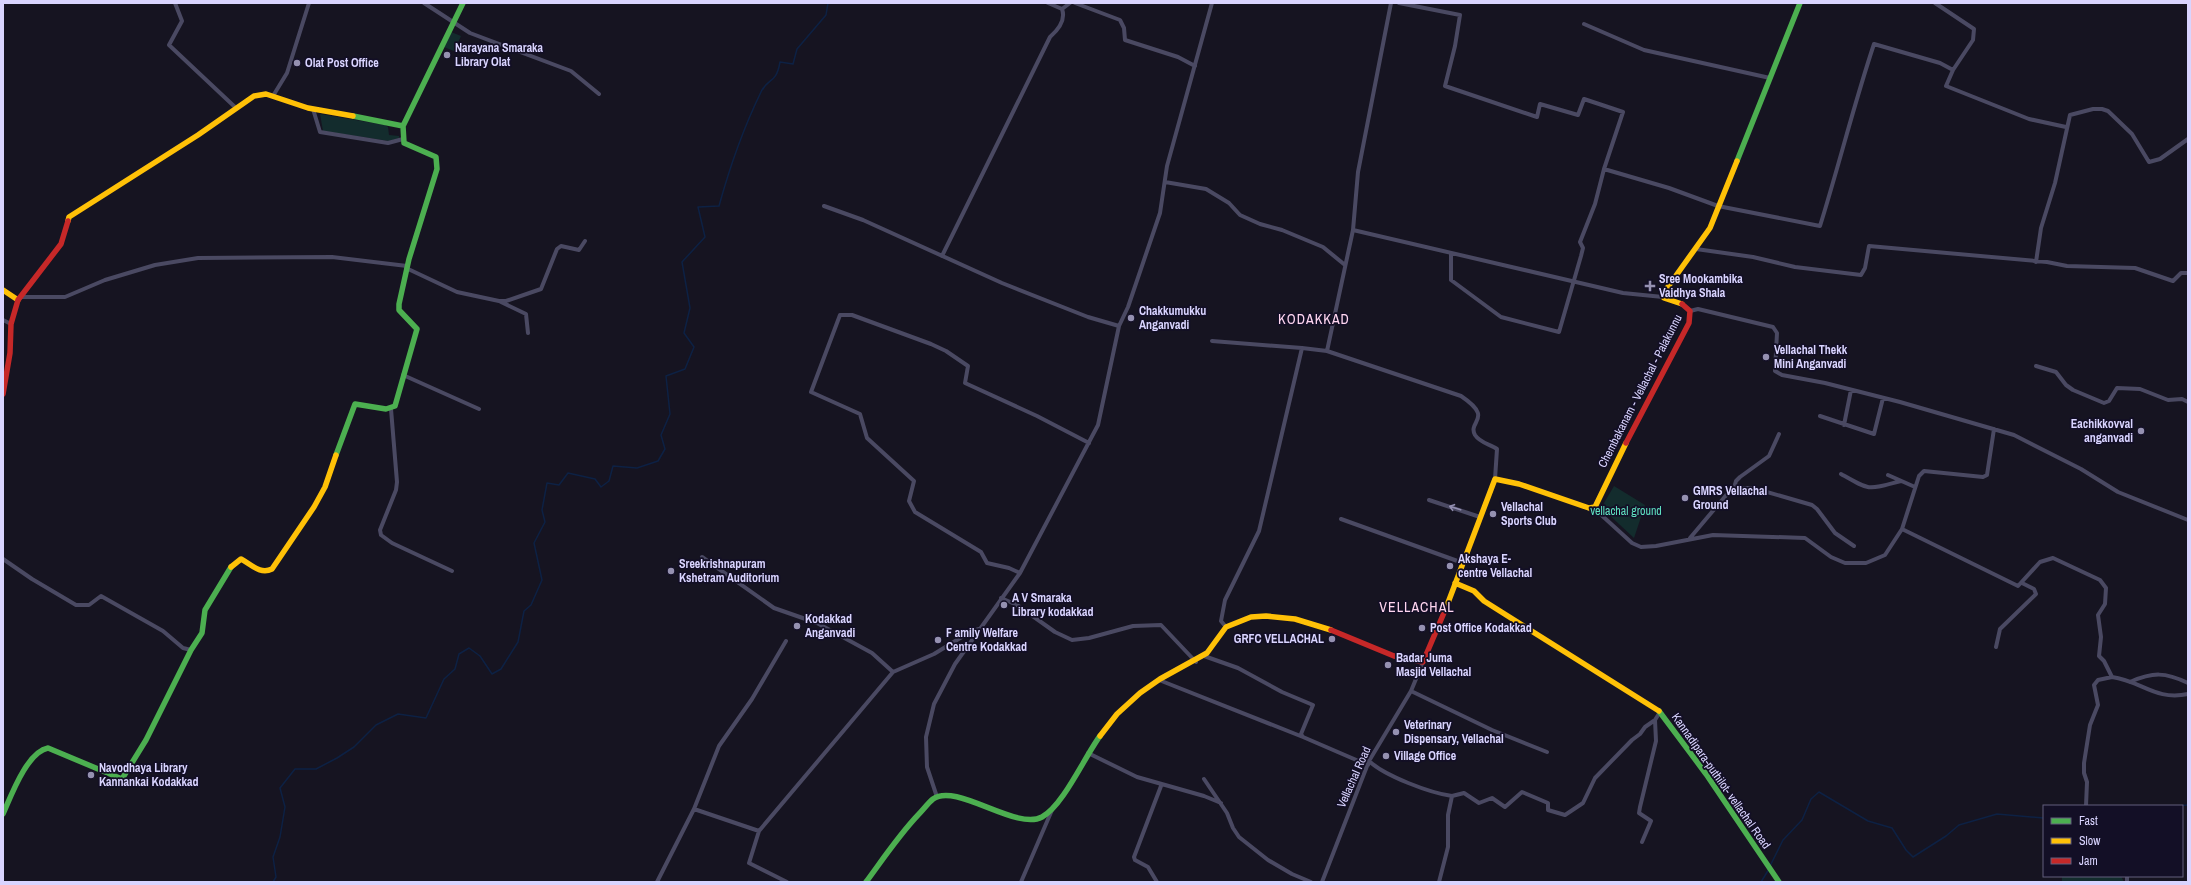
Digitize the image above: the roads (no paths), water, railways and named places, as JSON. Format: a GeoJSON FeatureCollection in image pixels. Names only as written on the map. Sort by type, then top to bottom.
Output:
{"type":"FeatureCollection","features":[{"type":"Feature","properties":{"kind":"street"},"geometry":{"type":"LineString","coordinates":[[175,3],[182,21],[169,45],[236,108]]}},
{"type":"Feature","properties":{"kind":"street"},"geometry":{"type":"LineString","coordinates":[[273,96],[286,73],[309,3]]}},
{"type":"Feature","properties":{"kind":"street"},"geometry":{"type":"LineString","coordinates":[[424,3],[470,32],[571,71],[599,94]]}},
{"type":"Feature","properties":{"kind":"street"},"geometry":{"type":"LineString","coordinates":[[391,409],[395,406],[416,329],[399,307],[407,267],[438,169],[438,161],[436,157],[408,146],[403,139],[403,126],[462,3]]}},
{"type":"Feature","properties":{"kind":"street"},"geometry":{"type":"LineString","coordinates":[[942,256],[1050,37],[1061,23],[1064,15],[1062,9],[1048,3]]}},
{"type":"Feature","properties":{"kind":"street"},"geometry":{"type":"LineString","coordinates":[[1062,9],[1070,3]]}},
{"type":"Feature","properties":{"kind":"street"},"geometry":{"type":"LineString","coordinates":[[1075,3],[1120,20],[1124,28],[1125,40],[1178,57],[1195,66]]}},
{"type":"Feature","properties":{"kind":"street"},"geometry":{"type":"LineString","coordinates":[[937,797],[927,767],[926,737],[934,704],[954,664],[1020,573],[1098,425],[1119,326],[1128,307],[1160,213],[1167,166],[1212,3]]}},
{"type":"Feature","properties":{"kind":"street"},"geometry":{"type":"LineString","coordinates":[[1327,351],[1353,230],[1358,172],[1391,3]]}},
{"type":"Feature","properties":{"kind":"street"},"geometry":{"type":"LineString","coordinates":[[1399,3],[1460,15],[1456,46],[1445,86],[1537,117],[1540,104],[1578,115],[1584,99],[1623,112],[1604,169],[1593,211],[1580,242],[1583,248],[1575,281],[1559,332],[1501,317],[1472,297],[1451,280],[1451,254]]}},
{"type":"Feature","properties":{"kind":"street","name":"Chembakanam - Vellachal - Palakunnu"},"geometry":{"type":"LineString","coordinates":[[1589,508],[1594,507],[1600,498],[1619,455],[1689,323],[1690,311],[1686,306],[1666,300],[1663,297],[1669,284],[1710,228],[1800,3]]}},
{"type":"Feature","properties":{"kind":"street"},"geometry":{"type":"LineString","coordinates":[[1935,3],[1974,29],[1973,40],[1953,70],[1946,86],[2024,118],[2066,127]]}},
{"type":"Feature","properties":{"kind":"street"},"geometry":{"type":"LineString","coordinates":[[1584,24],[1644,50],[1770,78]]}},
{"type":"Feature","properties":{"kind":"street"},"geometry":{"type":"LineString","coordinates":[[1604,169],[1669,188],[1718,206],[1820,226],[1874,44],[1940,63],[1953,70]]}},
{"type":"Feature","properties":{"kind":"street"},"geometry":{"type":"LineString","coordinates":[[3,394],[10,353],[11,324],[19,298],[61,244],[69,217],[198,135],[254,96],[266,94],[314,109],[403,126]]}},
{"type":"Feature","properties":{"kind":"street"},"geometry":{"type":"LineString","coordinates":[[314,109],[320,132],[388,143],[403,139]]}},
{"type":"Feature","properties":{"kind":"street"},"geometry":{"type":"LineString","coordinates":[[2036,262],[2041,228],[2055,183],[2067,119],[2073,114],[2102,109],[2108,111],[2132,134],[2149,162],[2160,159],[2188,139]]}},
{"type":"Feature","properties":{"kind":"street"},"geometry":{"type":"LineString","coordinates":[[1165,182],[1206,189],[1229,203],[1240,215],[1260,224],[1282,230],[1318,245],[1345,265]]}},
{"type":"Feature","properties":{"kind":"street"},"geometry":{"type":"LineString","coordinates":[[824,206],[864,220],[1002,283],[1088,317],[1119,326]]}},
{"type":"Feature","properties":{"kind":"street"},"geometry":{"type":"LineString","coordinates":[[1353,230],[1623,293],[1663,297]]}},
{"type":"Feature","properties":{"kind":"street"},"geometry":{"type":"LineString","coordinates":[[3,290],[19,298],[65,297],[105,280],[155,264],[198,258],[332,257],[407,267],[457,292],[499,301],[506,301],[541,289],[557,249],[561,246],[579,250],[585,241]]}},
{"type":"Feature","properties":{"kind":"street"},"geometry":{"type":"LineString","coordinates":[[1696,249],[1753,257],[1795,267],[1861,275],[1865,268],[1869,246],[2067,266],[2135,268],[2173,281],[2181,273],[2188,273]]}},
{"type":"Feature","properties":{"kind":"street"},"geometry":{"type":"LineString","coordinates":[[499,301],[526,314],[528,332]]}},
{"type":"Feature","properties":{"kind":"street"},"geometry":{"type":"LineString","coordinates":[[1690,311],[1698,310],[1773,327],[1777,333],[1775,371],[1782,375],[1825,383],[2014,435],[2081,469],[2118,492],[2188,520]]}},
{"type":"Feature","properties":{"kind":"street"},"geometry":{"type":"LineString","coordinates":[[1020,573],[1009,568],[994,566],[986,563],[981,552],[914,512],[909,501],[914,481],[867,438],[860,414],[811,392],[840,315],[852,315],[946,351],[968,366],[965,383],[1037,416],[1089,443]]}},
{"type":"Feature","properties":{"kind":"street"},"geometry":{"type":"LineString","coordinates":[[3,320],[11,324]]}},
{"type":"Feature","properties":{"kind":"street"},"geometry":{"type":"LineString","coordinates":[[1021,882],[1052,810],[1070,785],[1088,753],[1116,716],[1134,697],[1159,680],[1196,662],[1204,656],[1219,639],[1226,627],[1250,618],[1269,617],[1312,623],[1414,662],[1423,662],[1433,642],[1496,478],[1497,449],[1481,442],[1475,435],[1474,429],[1479,415],[1476,406],[1462,396],[1327,351],[1212,341]]}},
{"type":"Feature","properties":{"kind":"street"},"geometry":{"type":"LineString","coordinates":[[1226,627],[1221,621],[1225,600],[1258,531],[1302,348]]}},
{"type":"Feature","properties":{"kind":"street"},"geometry":{"type":"LineString","coordinates":[[2036,366],[2056,372],[2066,385],[2073,390],[2104,403],[2108,401],[2114,389],[2117,388],[2140,389],[2168,400],[2182,399],[2188,402]]}},
{"type":"Feature","properties":{"kind":"street"},"geometry":{"type":"LineString","coordinates":[[403,375],[479,409]]}},
{"type":"Feature","properties":{"kind":"street"},"geometry":{"type":"LineString","coordinates":[[1844,425],[1851,390]]}},
{"type":"Feature","properties":{"kind":"street"},"geometry":{"type":"LineString","coordinates":[[1820,416],[1874,434],[1882,398]]}},
{"type":"Feature","properties":{"kind":"street"},"geometry":{"type":"LineString","coordinates":[[3,814],[28,763],[34,754],[42,748],[48,748],[84,765],[122,779],[146,740],[191,650],[202,638],[204,611],[234,563],[241,559],[259,571],[264,572],[272,569],[314,507],[330,474],[353,407],[360,403],[391,409]]}},
{"type":"Feature","properties":{"kind":"street"},"geometry":{"type":"LineString","coordinates":[[391,409],[398,482],[380,530],[381,535],[392,543],[452,571]]}},
{"type":"Feature","properties":{"kind":"street"},"geometry":{"type":"LineString","coordinates":[[1496,478],[1519,484],[1598,512],[1632,543],[1640,547],[1656,546],[1690,538],[1713,535],[1805,538],[1831,556],[1845,563],[1866,563],[1884,555],[1902,529],[1919,476],[1924,471],[1983,477],[1987,475],[1994,429]]}},
{"type":"Feature","properties":{"kind":"street"},"geometry":{"type":"LineString","coordinates":[[1690,538],[1734,488],[1736,481],[1769,456],[1779,434]]}},
{"type":"Feature","properties":{"kind":"street"},"geometry":{"type":"LineString","coordinates":[[1841,474],[1865,488],[1879,487],[1901,481]]}},
{"type":"Feature","properties":{"kind":"street"},"geometry":{"type":"LineString","coordinates":[[1888,475],[1915,487]]}},
{"type":"Feature","properties":{"kind":"street"},"geometry":{"type":"LineString","coordinates":[[1734,488],[1753,488],[1812,505],[1817,509],[1835,533],[1854,546]]}},
{"type":"Feature","properties":{"kind":"street"},"geometry":{"type":"LineString","coordinates":[[1429,500],[1480,517]]}},
{"type":"Feature","properties":{"kind":"street"},"geometry":{"type":"LineString","coordinates":[[1341,519],[1463,563]]}},
{"type":"Feature","properties":{"kind":"street"},"geometry":{"type":"LineString","coordinates":[[1902,529],[2018,586],[2040,562],[2052,558],[2100,580],[2106,588],[2105,604],[2098,615],[2102,637],[2099,656],[2104,661],[2112,677]]}},
{"type":"Feature","properties":{"kind":"street"},"geometry":{"type":"LineString","coordinates":[[702,557],[774,608],[817,623],[872,653],[894,672]]}},
{"type":"Feature","properties":{"kind":"street"},"geometry":{"type":"LineString","coordinates":[[3,559],[32,579],[76,605],[89,605],[101,596],[163,631],[183,648],[191,650]]}},
{"type":"Feature","properties":{"kind":"street","name":"Kannadipara-puthilot- vellachal Road"},"geometry":{"type":"LineString","coordinates":[[1455,583],[1474,591],[1484,600],[1660,712],[1694,760],[1706,774],[1766,865],[1779,882]]}},
{"type":"Feature","properties":{"kind":"street"},"geometry":{"type":"LineString","coordinates":[[1996,647],[2000,629],[2036,594],[2034,589],[2022,583]]}},
{"type":"Feature","properties":{"kind":"street"},"geometry":{"type":"LineString","coordinates":[[1001,598],[1017,605],[1055,632],[1072,640],[1089,638],[1133,626],[1161,625],[1196,662]]}},
{"type":"Feature","properties":{"kind":"street"},"geometry":{"type":"LineString","coordinates":[[787,882],[749,863],[759,831],[894,672],[934,654],[970,632],[980,629]]}},
{"type":"Feature","properties":{"kind":"street"},"geometry":{"type":"LineString","coordinates":[[658,882],[694,809],[719,746],[752,699],[786,641]]}},
{"type":"Feature","properties":{"kind":"street"},"geometry":{"type":"LineString","coordinates":[[1204,656],[1238,668],[1282,692],[1313,705],[1301,734],[1303,737]]}},
{"type":"Feature","properties":{"kind":"street","name":"Vellachal Road"},"geometry":{"type":"LineString","coordinates":[[1322,882],[1368,763],[1411,691],[1423,662]]}},
{"type":"Feature","properties":{"kind":"street"},"geometry":{"type":"LineString","coordinates":[[2129,682],[2150,674],[2159,674],[2173,676],[2188,683]]}},
{"type":"Feature","properties":{"kind":"street"},"geometry":{"type":"LineString","coordinates":[[2086,804],[2087,793],[2084,764],[2090,726],[2098,705],[2094,685],[2098,680],[2112,677],[2129,682],[2154,693],[2176,696],[2188,694]]}},
{"type":"Feature","properties":{"kind":"street"},"geometry":{"type":"LineString","coordinates":[[1159,680],[1368,763],[1394,776],[1452,796],[1464,793],[1479,803],[1492,798],[1505,807],[1522,792],[1548,803],[1548,810],[1565,815],[1583,803],[1595,778],[1632,740],[1655,720],[1660,712]]}},
{"type":"Feature","properties":{"kind":"street"},"geometry":{"type":"LineString","coordinates":[[1411,691],[1492,730],[1547,752]]}},
{"type":"Feature","properties":{"kind":"street"},"geometry":{"type":"LineString","coordinates":[[1642,842],[1651,821],[1639,813],[1656,741],[1655,720]]}},
{"type":"Feature","properties":{"kind":"street"},"geometry":{"type":"LineString","coordinates":[[1088,753],[1117,769],[1161,786],[1204,796],[1221,803]]}},
{"type":"Feature","properties":{"kind":"street"},"geometry":{"type":"LineString","coordinates":[[1204,778],[1221,803],[1233,828],[1248,845],[1279,867],[1311,882]]}},
{"type":"Feature","properties":{"kind":"street"},"geometry":{"type":"LineString","coordinates":[[1157,882],[1148,867],[1135,860],[1134,857],[1161,786]]}},
{"type":"Feature","properties":{"kind":"street"},"geometry":{"type":"LineString","coordinates":[[1439,882],[1448,847],[1448,815],[1452,796]]}},
{"type":"Feature","properties":{"kind":"street"},"geometry":{"type":"LineString","coordinates":[[866,882],[902,832],[937,797],[960,798],[1022,818],[1039,819],[1052,810]]}},
{"type":"Feature","properties":{"kind":"street"},"geometry":{"type":"LineString","coordinates":[[694,809],[759,831]]}},
{"type":"Feature","properties":{"kind":"waterway"},"geometry":{"type":"LineString","coordinates":[[273,882],[276,877],[273,857],[280,837],[285,807],[280,788],[295,769],[316,769],[337,758],[354,747],[376,725],[398,714],[426,718],[444,679],[455,669],[459,654],[469,648],[480,656],[492,674],[501,669],[518,642],[524,611],[531,605],[542,580],[534,543],[545,522],[542,510],[547,483],[559,485],[568,473],[595,479],[601,487],[609,481],[613,466],[637,468],[658,461],[665,449],[661,435],[670,414],[666,376],[685,369],[694,347],[684,333],[690,308],[682,262],[705,237],[698,207],[719,206],[737,148],[761,92],[766,84],[774,78],[780,62],[793,64],[797,49],[826,15],[828,3]]}},
{"type":"Feature","properties":{"kind":"waterway"},"geometry":{"type":"LineString","coordinates":[[1770,866],[1783,840],[1802,820],[1811,799],[1819,792],[1868,821],[1892,828],[1906,850],[1913,857],[1946,836],[1959,825],[1997,814],[2043,818]]}},
{"type":"Feature","properties":{"kind":"waterway"},"geometry":{"type":"LineString","coordinates":[[2183,805],[2188,805]]}},
{"type":"Feature","properties":{"kind":"waterway"},"geometry":{"type":"LineString","coordinates":[[1761,882],[1769,869]]}},
{"type":"Feature","properties":{"kind":"place","name":"Narayana Smaraka Library Olat"},"geometry":{"type":"Point","coordinates":[447,55]}},
{"type":"Feature","properties":{"kind":"place","name":"Olat Post Office"},"geometry":{"type":"Point","coordinates":[297,63]}},
{"type":"Feature","properties":{"kind":"place","name":"Sree Mookambika Vaidhya Shala"},"geometry":{"type":"Point","coordinates":[1650,286]}},
{"type":"Feature","properties":{"kind":"place","name":"Chakkumukku Anganvadi"},"geometry":{"type":"Point","coordinates":[1131,318]}},
{"type":"Feature","properties":{"kind":"place","name":"Vellachal Thekk Mini Anganvadi"},"geometry":{"type":"Point","coordinates":[1766,357]}},
{"type":"Feature","properties":{"kind":"place","name":"Eachikkovval anganvadi"},"geometry":{"type":"Point","coordinates":[2141,431]}},
{"type":"Feature","properties":{"kind":"place","name":"GMRS Vellachal Ground"},"geometry":{"type":"Point","coordinates":[1685,498]}},
{"type":"Feature","properties":{"kind":"place","name":"Vellachal Sports Club"},"geometry":{"type":"Point","coordinates":[1493,514]}},
{"type":"Feature","properties":{"kind":"place","name":"Akshaya E- centre Vellachal"},"geometry":{"type":"Point","coordinates":[1450,566]}},
{"type":"Feature","properties":{"kind":"place","name":"Sreekrishnapuram Kshetram Auditorium"},"geometry":{"type":"Point","coordinates":[671,571]}},
{"type":"Feature","properties":{"kind":"place","name":"A V Smaraka Library kodakkad"},"geometry":{"type":"Point","coordinates":[1004,605]}},
{"type":"Feature","properties":{"kind":"place","name":"Kodakkad Anganvadi"},"geometry":{"type":"Point","coordinates":[797,626]}},
{"type":"Feature","properties":{"kind":"place","name":"Post Office Kodakkad"},"geometry":{"type":"Point","coordinates":[1422,628]}},
{"type":"Feature","properties":{"kind":"place","name":"GRFC VELLACHAL"},"geometry":{"type":"Point","coordinates":[1332,639]}},
{"type":"Feature","properties":{"kind":"place","name":"F amily Welfare Centre Kodakkad"},"geometry":{"type":"Point","coordinates":[938,640]}},
{"type":"Feature","properties":{"kind":"place","name":"Badar Juma Masjid Vellachal"},"geometry":{"type":"Point","coordinates":[1388,665]}},
{"type":"Feature","properties":{"kind":"place","name":"Veterinary Dispensary, Vellachal"},"geometry":{"type":"Point","coordinates":[1396,732]}},
{"type":"Feature","properties":{"kind":"place","name":"Village Office"},"geometry":{"type":"Point","coordinates":[1386,756]}},
{"type":"Feature","properties":{"kind":"place","name":"Navodhaya Library Kannankai Kodakkad"},"geometry":{"type":"Point","coordinates":[91,775]}},
{"type":"Feature","properties":{"kind":"district","name":"KODAKKAD"},"geometry":{"type":"Point","coordinates":[1314,319]}},
{"type":"Feature","properties":{"kind":"district","name":"VELLACHAL"},"geometry":{"type":"Point","coordinates":[1417,607]}},
{"type":"Feature","properties":{"kind":"park label","name":"vellachal ground"},"geometry":{"type":"Point","coordinates":[1626,511]}}]}
